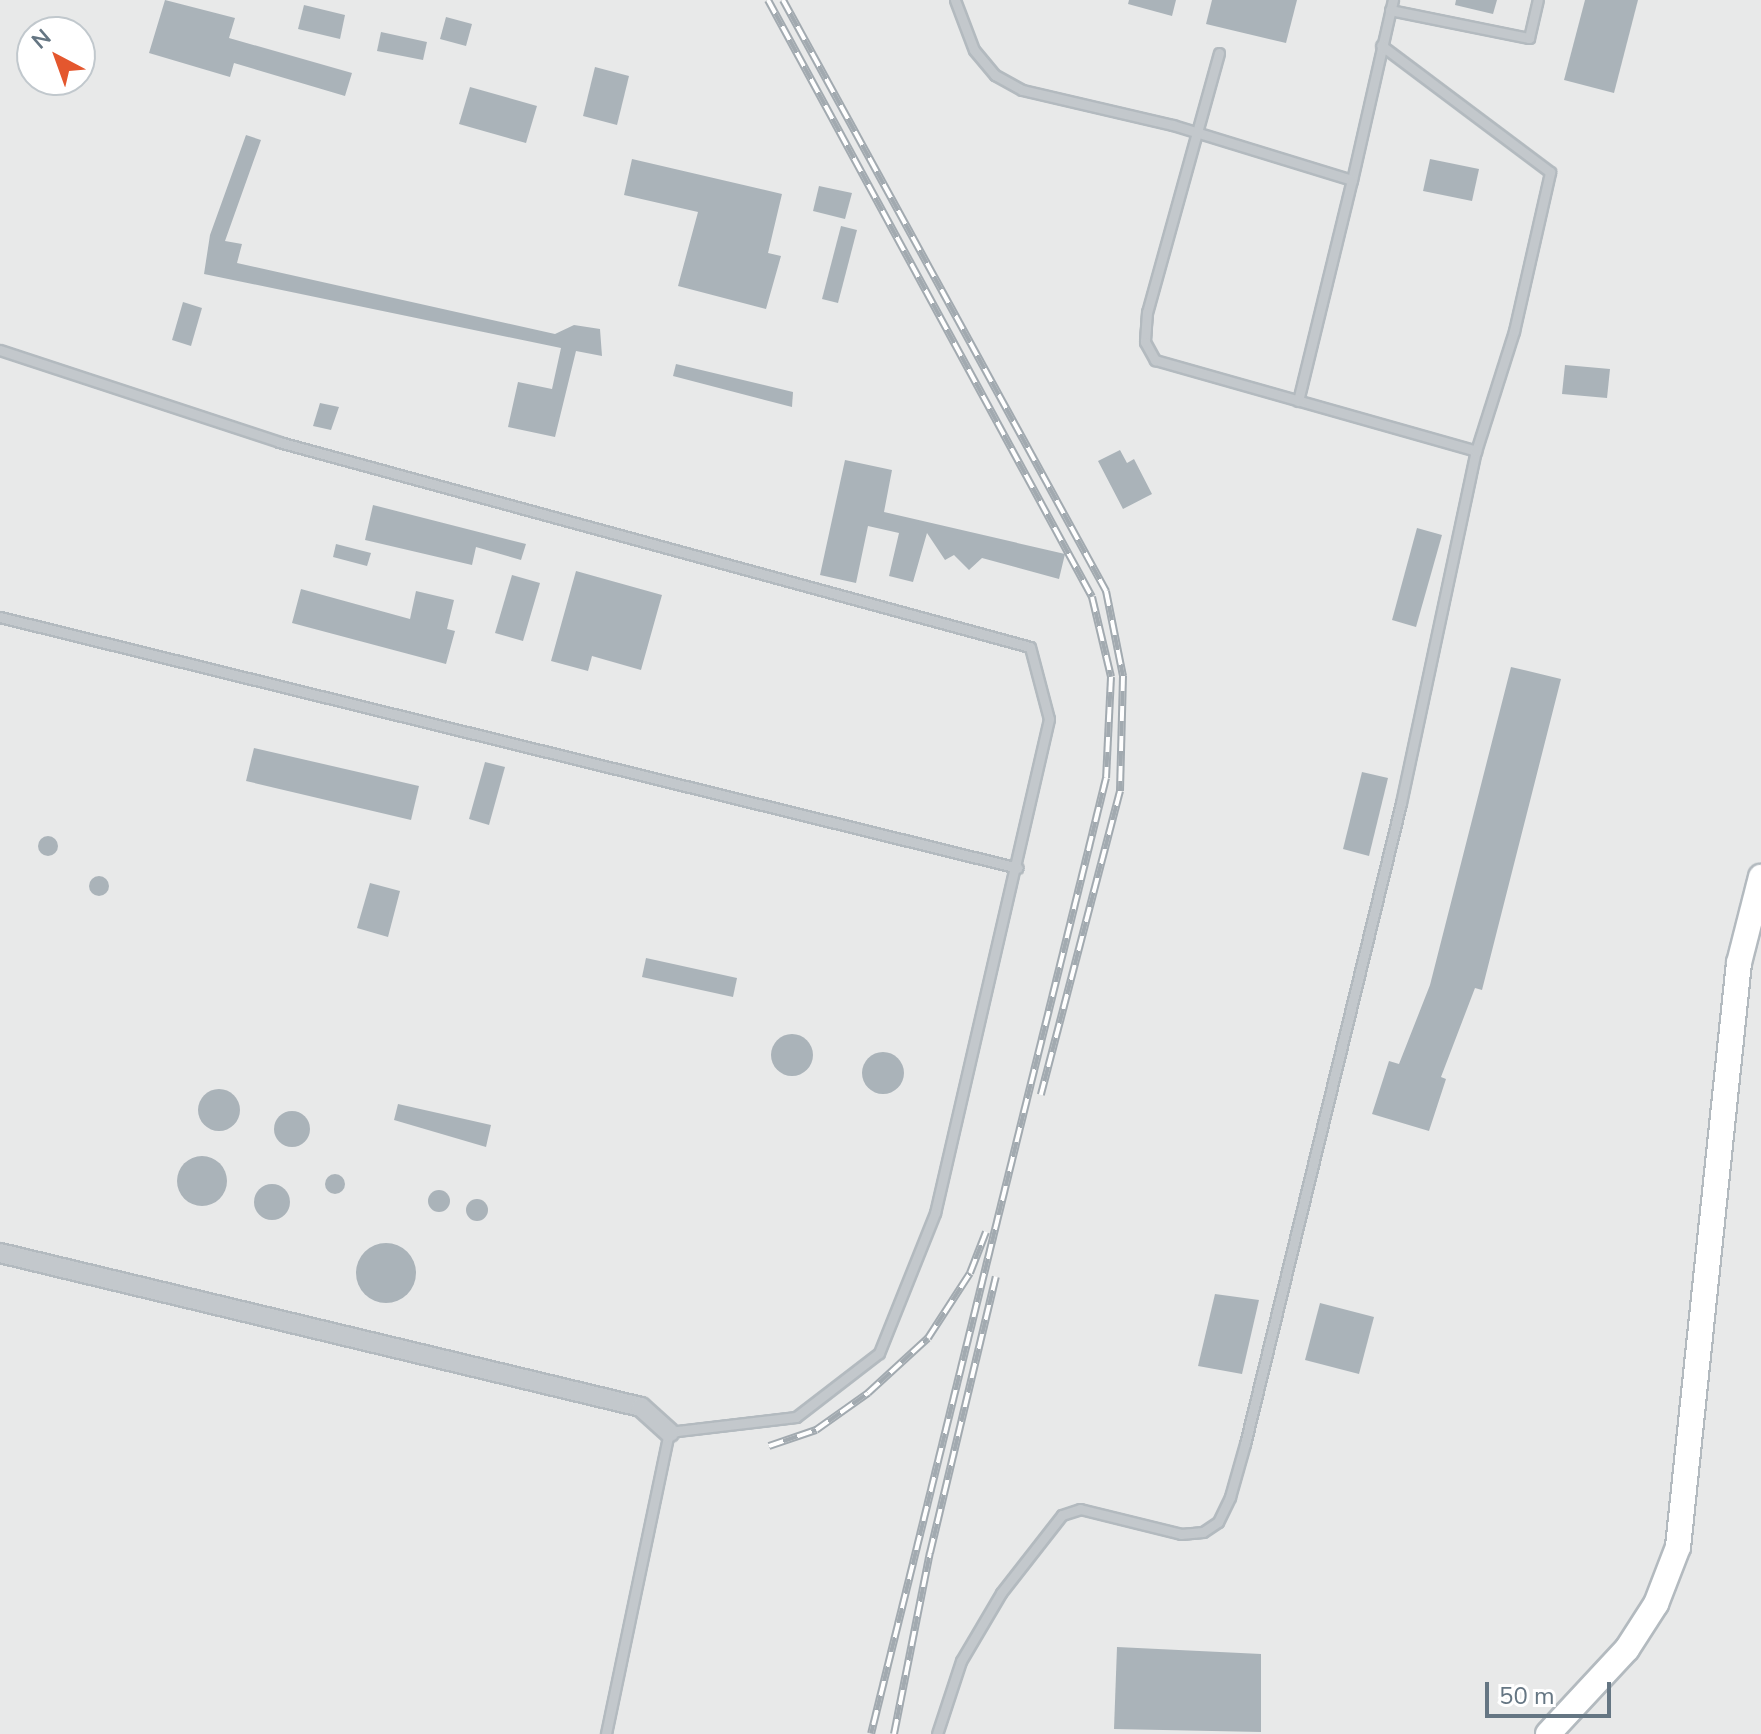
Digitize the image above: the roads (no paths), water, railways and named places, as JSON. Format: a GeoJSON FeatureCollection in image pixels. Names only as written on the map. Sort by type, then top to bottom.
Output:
{"type":"FeatureCollection","features":[{"type":"Feature","properties":{"kind":"street"},"geometry":{"type":"LineString","coordinates":[[1548,1734],[1591,1693],[1656,1604],[1678,1547],[1739,963],[1761,877]]}},
{"type":"Feature","properties":{"kind":"street"},"geometry":{"type":"LineString","coordinates":[[0,1253],[641,1407],[669,1432]]}},
{"type":"Feature","properties":{"kind":"lane"},"geometry":{"type":"LineString","coordinates":[[955,0],[974,50],[995,75],[1022,90],[1195,132],[1352,180]]}},
{"type":"Feature","properties":{"kind":"lane"},"geometry":{"type":"LineString","coordinates":[[1298,401],[1392,5],[1529,38],[1538,0]]}},
{"type":"Feature","properties":{"kind":"lane"},"geometry":{"type":"LineString","coordinates":[[937,1734],[961,1661],[1001,1593],[1062,1515],[1080,1509],[1181,1534],[1203,1532],[1218,1522],[1230,1497],[1401,803],[1476,451],[1514,331],[1550,172],[1381,45]]}},
{"type":"Feature","properties":{"kind":"lane"},"geometry":{"type":"LineString","coordinates":[[1219,53],[1147,312],[1145,342],[1155,360],[1169,368],[1476,451]]}},
{"type":"Feature","properties":{"kind":"lane"},"geometry":{"type":"LineString","coordinates":[[0,350],[279,442],[1030,647],[1049,719],[1018,868],[935,1213],[879,1353],[796,1417],[669,1432],[606,1734]]}},
{"type":"Feature","properties":{"kind":"lane"},"geometry":{"type":"LineString","coordinates":[[0,617],[1018,868]]}},
{"type":"Feature","properties":{"kind":"railway"},"geometry":{"type":"LineString","coordinates":[[768,0],[1092,597],[1111,677],[1106,778],[871,1734]]}},
{"type":"Feature","properties":{"kind":"railway"},"geometry":{"type":"LineString","coordinates":[[783,0],[1106,591],[1123,676],[1120,791],[1041,1095]]}},
{"type":"Feature","properties":{"kind":"railway"},"geometry":{"type":"LineString","coordinates":[[769,1446],[816,1430],[868,1393],[928,1338],[970,1273],[986,1232]]}},
{"type":"Feature","properties":{"kind":"railway"},"geometry":{"type":"LineString","coordinates":[[894,1734],[930,1553],[996,1277]]}}]}
